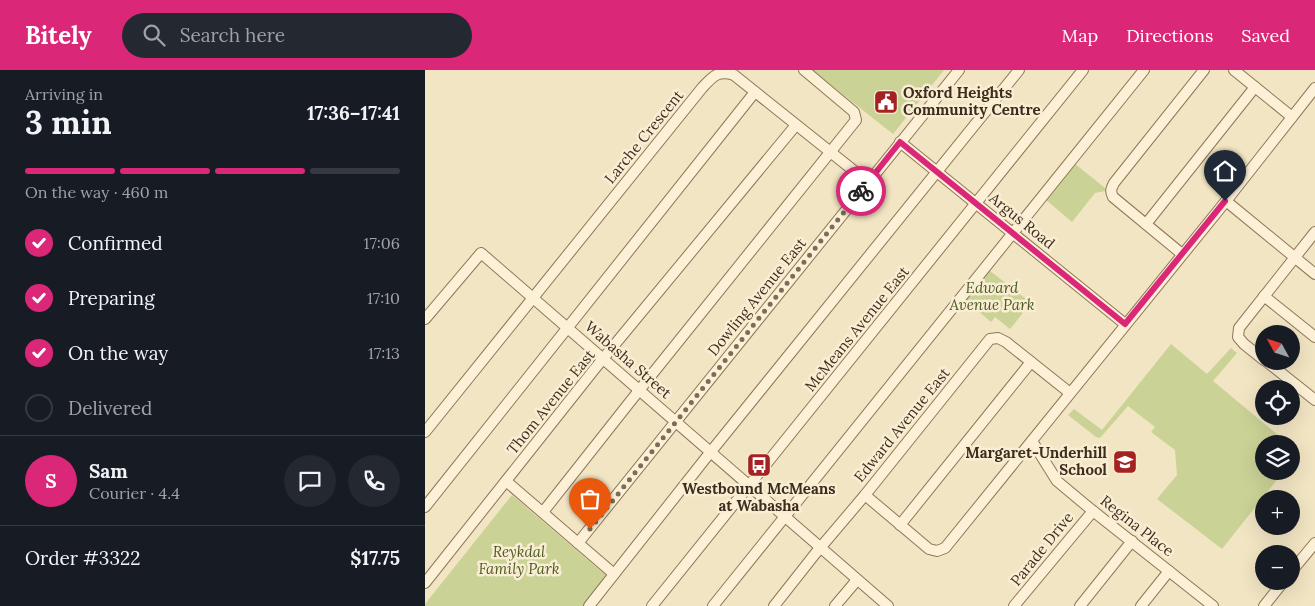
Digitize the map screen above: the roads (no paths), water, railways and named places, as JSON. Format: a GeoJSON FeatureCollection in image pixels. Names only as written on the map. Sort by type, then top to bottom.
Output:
{"type":"FeatureCollection","features":[{"type":"Feature","properties":{"kind":"street"},"geometry":{"type":"LineString","coordinates":[[543,512],[856,120],[854,112],[805,70]]}},
{"type":"Feature","properties":{"kind":"street","name":"Dowling Avenue East"},"geometry":{"type":"LineString","coordinates":[[578,543],[959,70]]}},
{"type":"Feature","properties":{"kind":"street"},"geometry":{"type":"LineString","coordinates":[[589,606],[1019,70]]}},
{"type":"Feature","properties":{"kind":"street","name":"McMeans Avenue East"},"geometry":{"type":"LineString","coordinates":[[652,606],[1083,70]]}},
{"type":"Feature","properties":{"kind":"street"},"geometry":{"type":"LineString","coordinates":[[713,606],[1144,70]]}},
{"type":"Feature","properties":{"kind":"street"},"geometry":{"type":"LineString","coordinates":[[1182,254],[1113,197],[1111,190],[1114,183],[1204,70]]}},
{"type":"Feature","properties":{"kind":"street"},"geometry":{"type":"LineString","coordinates":[[1234,70],[1292,117]]}},
{"type":"Feature","properties":{"kind":"street","name":"Larche Crescent"},"geometry":{"type":"LineString","coordinates":[[533,298],[702,88],[714,75],[721,71],[731,71],[868,182]]}},
{"type":"Feature","properties":{"kind":"street"},"geometry":{"type":"LineString","coordinates":[[1146,224],[1255,87]]}},
{"type":"Feature","properties":{"kind":"street"},"geometry":{"type":"LineString","coordinates":[[865,495],[929,549],[937,551],[945,548],[1315,88]]}},
{"type":"Feature","properties":{"kind":"street"},"geometry":{"type":"LineString","coordinates":[[425,508],[755,92]]}},
{"type":"Feature","properties":{"kind":"street","name":"Thom Avenue East"},"geometry":{"type":"LineString","coordinates":[[425,583],[604,359],[796,125]]}},
{"type":"Feature","properties":{"kind":"street","name":"Argus Road"},"geometry":{"type":"LineString","coordinates":[[900,142],[1125,324]]}},
{"type":"Feature","properties":{"kind":"street"},"geometry":{"type":"LineString","coordinates":[[1225,201],[1315,274]]}},
{"type":"Feature","properties":{"kind":"street"},"geometry":{"type":"LineString","coordinates":[[1255,352],[1238,337],[1239,328],[1315,232]]}},
{"type":"Feature","properties":{"kind":"street","name":"Wabasha Street"},"geometry":{"type":"LineString","coordinates":[[425,319],[481,253],[888,606]]}},
{"type":"Feature","properties":{"kind":"street"},"geometry":{"type":"LineString","coordinates":[[1264,296],[1315,337]]}},
{"type":"Feature","properties":{"kind":"street"},"geometry":{"type":"LineString","coordinates":[[425,432],[533,298]]}},
{"type":"Feature","properties":{"kind":"street","name":"Edward Avenue East"},"geometry":{"type":"LineString","coordinates":[[775,606],[990,339],[998,338],[1006,342],[1070,393]]}},
{"type":"Feature","properties":{"kind":"street"},"geometry":{"type":"LineString","coordinates":[[901,524],[1031,362]]}},
{"type":"Feature","properties":{"kind":"street"},"geometry":{"type":"LineString","coordinates":[[1278,370],[1315,400]]}},
{"type":"Feature","properties":{"kind":"street","name":"Regina Place"},"geometry":{"type":"LineString","coordinates":[[1031,441],[1057,481],[1213,606]]}},
{"type":"Feature","properties":{"kind":"street"},"geometry":{"type":"LineString","coordinates":[[506,481],[615,574]]}},
{"type":"Feature","properties":{"kind":"street","name":"Parade Drive"},"geometry":{"type":"LineString","coordinates":[[1014,606],[1093,510]]}},
{"type":"Feature","properties":{"kind":"street"},"geometry":{"type":"LineString","coordinates":[[1080,606],[1131,541]]}},
{"type":"Feature","properties":{"kind":"street"},"geometry":{"type":"LineString","coordinates":[[1300,561],[1315,543]]}},
{"type":"Feature","properties":{"kind":"street"},"geometry":{"type":"LineString","coordinates":[[1141,606],[1169,571]]}},
{"type":"Feature","properties":{"kind":"street"},"geometry":{"type":"LineString","coordinates":[[835,606],[857,580]]}},
{"type":"Feature","properties":{"kind":"street"},"geometry":{"type":"LineString","coordinates":[[1264,606],[1277,590]]}},
{"type":"Feature","properties":{"kind":"place","name":"Oxford Heights Community Centre"},"geometry":{"type":"Point","coordinates":[886,102]}},
{"type":"Feature","properties":{"kind":"place","name":"Margaret-Underhill School"},"geometry":{"type":"Point","coordinates":[1125,462]}},
{"type":"Feature","properties":{"kind":"place","name":"Westbound McMeans at Wabasha"},"geometry":{"type":"Point","coordinates":[759,465]}},
{"type":"Feature","properties":{"kind":"park label","name":"Edward Avenue Park"},"geometry":{"type":"Point","coordinates":[992,296]}},
{"type":"Feature","properties":{"kind":"park label","name":"Reykdal Family Park"},"geometry":{"type":"Point","coordinates":[519,560]}}]}
